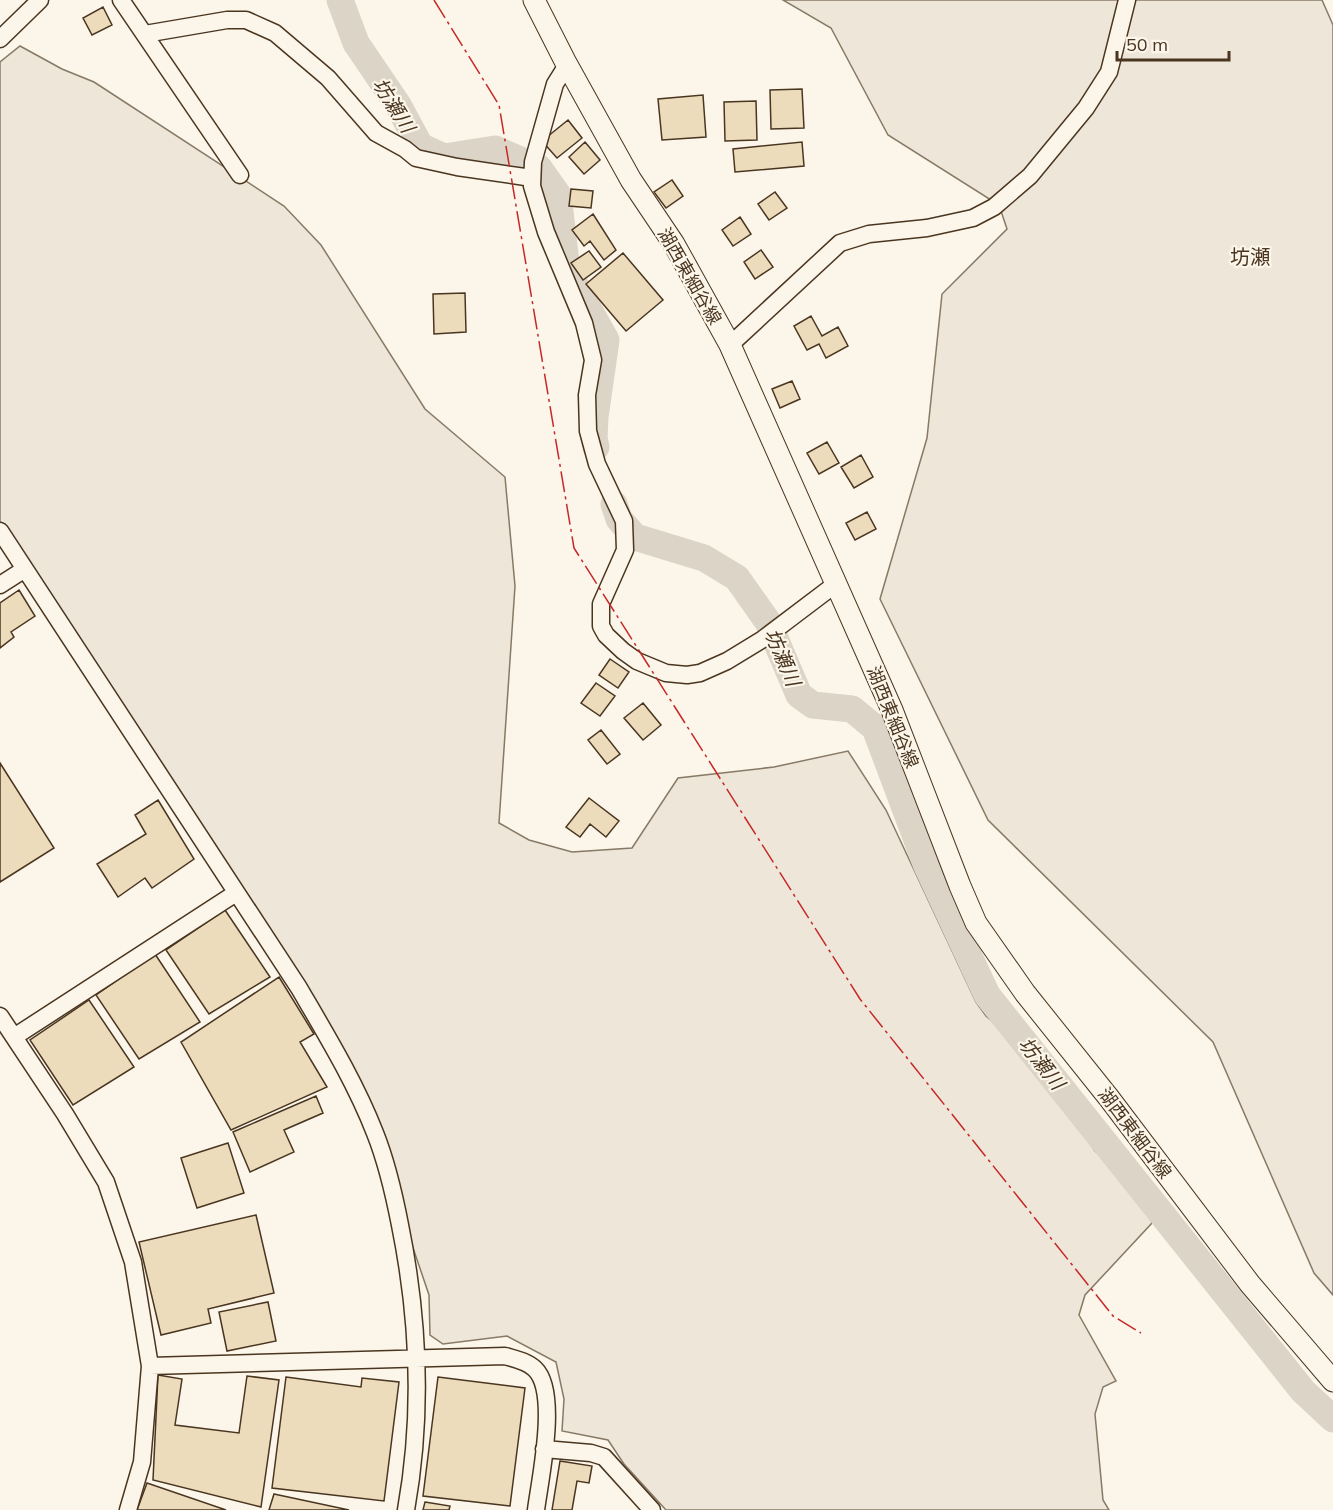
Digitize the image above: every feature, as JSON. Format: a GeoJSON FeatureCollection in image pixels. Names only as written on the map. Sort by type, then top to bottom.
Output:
{"type":"FeatureCollection","features":[{"type":"Feature","properties":{"kind":"main road","name":"湖西東細谷線"},"geometry":{"type":"LineString","coordinates":[[534,0],[631,180],[674,244],[730,345],[892,710],[976,923],[1025,993],[1109,1098],[1250,1284],[1333,1381]]}},
{"type":"Feature","properties":{"kind":"street"},"geometry":{"type":"LineString","coordinates":[[0,39],[39,0]]}},
{"type":"Feature","properties":{"kind":"street"},"geometry":{"type":"LineString","coordinates":[[121,0],[240,175]]}},
{"type":"Feature","properties":{"kind":"street"},"geometry":{"type":"LineString","coordinates":[[730,345],[840,243],[868,234],[927,228],[973,218],[994,207],[1012,192],[1030,176],[1086,108],[1109,72],[1127,0]]}},
{"type":"Feature","properties":{"kind":"street"},"geometry":{"type":"LineString","coordinates":[[145,34],[227,20],[246,20],[274,33],[328,78],[376,133],[405,149],[416,158],[532,178]]}},
{"type":"Feature","properties":{"kind":"street"},"geometry":{"type":"LineString","coordinates":[[567,64],[555,84],[536,153],[532,186],[546,232],[584,323],[594,360],[587,395],[588,431],[597,464],[624,521],[625,550],[601,604],[601,626],[606,635],[638,661],[666,673],[687,675],[700,673],[727,661],[763,639],[837,583]]}},
{"type":"Feature","properties":{"kind":"street"},"geometry":{"type":"LineString","coordinates":[[0,531],[299,988],[343,1063],[376,1134],[392,1187],[410,1273],[418,1358],[411,1481],[406,1510]]}},
{"type":"Feature","properties":{"kind":"street"},"geometry":{"type":"LineString","coordinates":[[0,585],[25,569]]}},
{"type":"Feature","properties":{"kind":"street"},"geometry":{"type":"LineString","coordinates":[[14,1037],[236,893]]}},
{"type":"Feature","properties":{"kind":"street"},"geometry":{"type":"LineString","coordinates":[[0,1016],[65,1114],[106,1182],[133,1262],[150,1366],[142,1462],[128,1510]]}},
{"type":"Feature","properties":{"kind":"street"},"geometry":{"type":"LineString","coordinates":[[150,1366],[505,1356],[520,1360],[535,1369],[545,1385],[547,1403],[536,1510]]}},
{"type":"Feature","properties":{"kind":"street"},"geometry":{"type":"LineString","coordinates":[[544,1449],[591,1453],[604,1457],[652,1510]]}},
{"type":"Feature","properties":{"kind":"shaded area"},"geometry":{"type":"Polygon","coordinates":[[[783,0],[1322,0],[1333,25],[1333,1295],[1314,1273],[1213,1042],[988,820],[880,599],[927,438],[942,294],[1007,229],[999,205],[888,135],[831,28],[783,0]]]}},
{"type":"Feature","properties":{"kind":"shaded area"},"geometry":{"type":"Polygon","coordinates":[[[20,46],[62,69],[94,82],[284,206],[321,245],[425,409],[505,477],[515,586],[499,823],[529,840],[572,852],[632,848],[678,778],[774,767],[848,751],[886,810],[976,1002],[986,1016],[1020,1045],[1038,1073],[1076,1121],[1095,1151],[1111,1164],[1144,1202],[1152,1223],[1085,1295],[1079,1315],[1116,1381],[1103,1387],[1095,1414],[1103,1500],[1109,1510],[666,1510],[624,1464],[608,1440],[562,1431],[564,1399],[556,1362],[507,1336],[443,1344],[430,1335],[429,1295],[388,1174],[351,1081],[0,531],[0,62],[20,46]]]}},
{"type":"Feature","properties":{"kind":"building"},"geometry":{"type":"Polygon","coordinates":[[[103,7],[112,25],[92,35],[83,18],[103,7]]]}},
{"type":"Feature","properties":{"kind":"building"},"geometry":{"type":"Polygon","coordinates":[[[802,89],[804,128],[771,129],[770,90],[802,89]]]}},
{"type":"Feature","properties":{"kind":"building"},"geometry":{"type":"Polygon","coordinates":[[[703,95],[706,137],[662,140],[658,99],[703,95]]]}},
{"type":"Feature","properties":{"kind":"building"},"geometry":{"type":"Polygon","coordinates":[[[756,101],[757,140],[725,141],[724,102],[756,101]]]}},
{"type":"Feature","properties":{"kind":"building"},"geometry":{"type":"Polygon","coordinates":[[[568,120],[582,138],[557,158],[542,141],[568,120]]]}},
{"type":"Feature","properties":{"kind":"building"},"geometry":{"type":"Polygon","coordinates":[[[585,142],[600,160],[584,174],[569,157],[585,142]]]}},
{"type":"Feature","properties":{"kind":"building"},"geometry":{"type":"Polygon","coordinates":[[[802,142],[804,166],[735,172],[733,149],[802,142]]]}},
{"type":"Feature","properties":{"kind":"building"},"geometry":{"type":"Polygon","coordinates":[[[672,180],[683,196],[666,208],[654,192],[672,180]]]}},
{"type":"Feature","properties":{"kind":"building"},"geometry":{"type":"Polygon","coordinates":[[[571,189],[593,191],[591,208],[569,206],[571,189]]]}},
{"type":"Feature","properties":{"kind":"building"},"geometry":{"type":"Polygon","coordinates":[[[775,192],[787,208],[769,220],[758,204],[775,192]]]}},
{"type":"Feature","properties":{"kind":"building"},"geometry":{"type":"Polygon","coordinates":[[[593,214],[616,250],[604,260],[590,241],[584,246],[572,230],[593,214]]]}},
{"type":"Feature","properties":{"kind":"building"},"geometry":{"type":"Polygon","coordinates":[[[740,217],[751,234],[733,246],[722,230],[740,217]]]}},
{"type":"Feature","properties":{"kind":"building"},"geometry":{"type":"Polygon","coordinates":[[[761,250],[773,267],[755,279],[744,262],[761,250]]]}},
{"type":"Feature","properties":{"kind":"building"},"geometry":{"type":"Polygon","coordinates":[[[589,251],[601,267],[583,280],[571,263],[589,251]]]}},
{"type":"Feature","properties":{"kind":"building"},"geometry":{"type":"Polygon","coordinates":[[[623,253],[663,300],[626,331],[586,284],[623,253]]]}},
{"type":"Feature","properties":{"kind":"building"},"geometry":{"type":"Polygon","coordinates":[[[465,293],[466,332],[434,334],[433,294],[465,293]]]}},
{"type":"Feature","properties":{"kind":"building"},"geometry":{"type":"Polygon","coordinates":[[[811,316],[822,336],[838,327],[848,346],[826,358],[819,344],[807,350],[794,326],[811,316]]]}},
{"type":"Feature","properties":{"kind":"building"},"geometry":{"type":"Polygon","coordinates":[[[792,381],[800,399],[780,408],[772,389],[792,381]]]}},
{"type":"Feature","properties":{"kind":"building"},"geometry":{"type":"Polygon","coordinates":[[[827,442],[839,463],[819,474],[807,453],[827,442]]]}},
{"type":"Feature","properties":{"kind":"building"},"geometry":{"type":"Polygon","coordinates":[[[861,455],[873,477],[854,488],[841,467],[861,455]]]}},
{"type":"Feature","properties":{"kind":"building"},"geometry":{"type":"Polygon","coordinates":[[[867,512],[876,529],[855,540],[846,523],[867,512]]]}},
{"type":"Feature","properties":{"kind":"building"},"geometry":{"type":"Polygon","coordinates":[[[19,590],[35,616],[11,632],[14,637],[0,648],[0,603],[19,590]]]}},
{"type":"Feature","properties":{"kind":"building"},"geometry":{"type":"Polygon","coordinates":[[[610,659],[629,672],[618,688],[599,675],[610,659]]]}},
{"type":"Feature","properties":{"kind":"building"},"geometry":{"type":"Polygon","coordinates":[[[596,683],[615,696],[600,716],[581,703],[596,683]]]}},
{"type":"Feature","properties":{"kind":"building"},"geometry":{"type":"Polygon","coordinates":[[[643,703],[661,725],[643,740],[624,718],[643,703]]]}},
{"type":"Feature","properties":{"kind":"building"},"geometry":{"type":"Polygon","coordinates":[[[601,730],[620,754],[607,764],[588,740],[601,730]]]}},
{"type":"Feature","properties":{"kind":"building"},"geometry":{"type":"Polygon","coordinates":[[[0,763],[54,848],[0,882],[0,763]]]}},
{"type":"Feature","properties":{"kind":"building"},"geometry":{"type":"Polygon","coordinates":[[[589,798],[619,821],[606,837],[590,824],[580,837],[566,827],[589,798]]]}},
{"type":"Feature","properties":{"kind":"building"},"geometry":{"type":"Polygon","coordinates":[[[158,800],[194,859],[152,888],[145,878],[118,897],[97,864],[146,834],[135,815],[158,800]]]}},
{"type":"Feature","properties":{"kind":"building"},"geometry":{"type":"Polygon","coordinates":[[[225,910],[270,977],[209,1014],[166,950],[225,910]]]}},
{"type":"Feature","properties":{"kind":"building"},"geometry":{"type":"Polygon","coordinates":[[[155,954],[200,1022],[139,1059],[96,995],[155,954]]]}},
{"type":"Feature","properties":{"kind":"building"},"geometry":{"type":"Polygon","coordinates":[[[279,977],[314,1034],[300,1042],[327,1087],[231,1130],[181,1042],[279,977]]]}},
{"type":"Feature","properties":{"kind":"building"},"geometry":{"type":"Polygon","coordinates":[[[89,1000],[134,1067],[73,1105],[30,1040],[89,1000]]]}},
{"type":"Feature","properties":{"kind":"building"},"geometry":{"type":"Polygon","coordinates":[[[316,1096],[323,1113],[284,1130],[294,1152],[250,1172],[233,1132],[316,1096]]]}},
{"type":"Feature","properties":{"kind":"building"},"geometry":{"type":"Polygon","coordinates":[[[228,1143],[244,1193],[197,1208],[181,1158],[228,1143]]]}},
{"type":"Feature","properties":{"kind":"building"},"geometry":{"type":"Polygon","coordinates":[[[256,1215],[274,1293],[208,1309],[211,1323],[161,1335],[139,1242],[256,1215]]]}},
{"type":"Feature","properties":{"kind":"building"},"geometry":{"type":"Polygon","coordinates":[[[268,1302],[276,1341],[227,1351],[219,1312],[268,1302]]]}},
{"type":"Feature","properties":{"kind":"building"},"geometry":{"type":"Polygon","coordinates":[[[158,1375],[182,1379],[175,1425],[239,1433],[247,1376],[279,1380],[261,1507],[153,1480],[158,1375]]]}},
{"type":"Feature","properties":{"kind":"building"},"geometry":{"type":"Polygon","coordinates":[[[286,1377],[361,1387],[362,1378],[399,1382],[384,1501],[272,1488],[286,1377]]]}},
{"type":"Feature","properties":{"kind":"building"},"geometry":{"type":"Polygon","coordinates":[[[438,1377],[525,1388],[510,1506],[423,1496],[438,1377]]]}},
{"type":"Feature","properties":{"kind":"building"},"geometry":{"type":"Polygon","coordinates":[[[560,1461],[592,1466],[589,1483],[577,1481],[572,1510],[552,1510],[560,1461]]]}},
{"type":"Feature","properties":{"kind":"building"},"geometry":{"type":"Polygon","coordinates":[[[147,1483],[226,1510],[137,1510],[147,1483]]]}},
{"type":"Feature","properties":{"kind":"building"},"geometry":{"type":"Polygon","coordinates":[[[274,1494],[349,1510],[269,1510],[274,1494]]]}},
{"type":"Feature","properties":{"kind":"building"},"geometry":{"type":"Polygon","coordinates":[[[425,1502],[450,1506],[449,1510],[423,1510],[425,1502]]]}},
{"type":"Feature","properties":{"kind":"waterway","name":"坊瀬川"},"geometry":{"type":"LineString","coordinates":[[340,0],[356,43],[398,105],[420,146],[444,157],[495,149],[539,168],[558,195],[567,271],[606,340],[595,417],[596,447]]}},
{"type":"Feature","properties":{"kind":"waterway","name":"坊瀬川"},"geometry":{"type":"LineString","coordinates":[[614,504],[619,519],[635,537],[704,558],[737,578],[768,622],[799,695],[813,705],[852,709],[875,728],[926,864],[987,995],[1303,1391],[1333,1419]]}},
{"type":"Feature","properties":{"kind":"power"},"geometry":{"type":"LineString","coordinates":[[434,0],[499,105],[574,548],[860,999],[1113,1316],[1141,1333]]}},
{"type":"Feature","properties":{"kind":"district","name":"坊瀬"},"geometry":{"type":"Point","coordinates":[1250,256]}}]}
